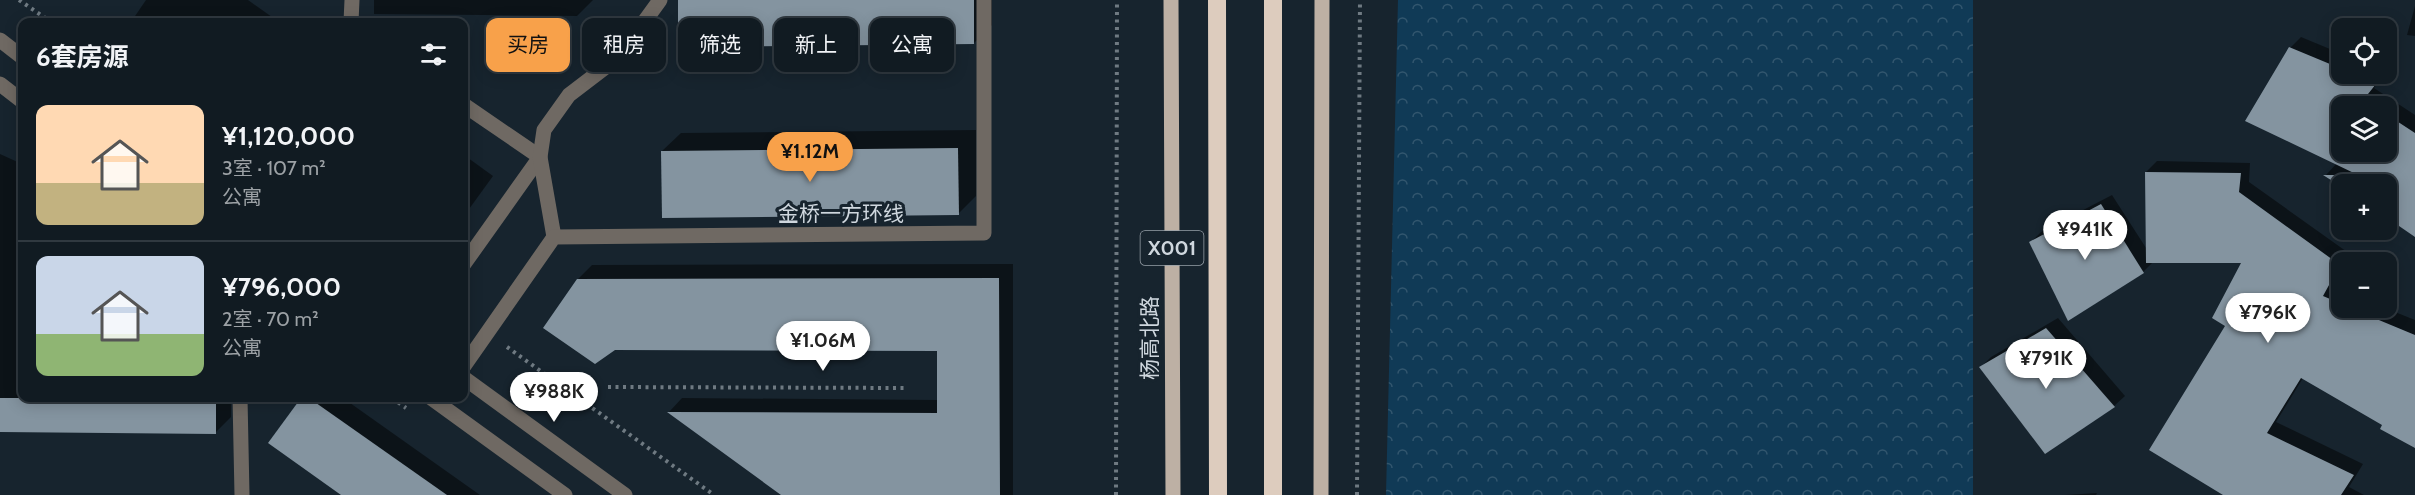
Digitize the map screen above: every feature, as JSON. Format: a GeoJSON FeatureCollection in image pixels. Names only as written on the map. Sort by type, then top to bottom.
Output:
{"type":"FeatureCollection","features":[{"type":"Feature","properties":{"kind":"highway","name":"X001"},"geometry":{"type":"LineString","coordinates":[[1217,0],[1218,495]]}},
{"type":"Feature","properties":{"kind":"highway"},"geometry":{"type":"LineString","coordinates":[[1273,0],[1273,495]]}},
{"type":"Feature","properties":{"kind":"main road","name":"杨高北路"},"geometry":{"type":"LineString","coordinates":[[1171,0],[1173,495]]}},
{"type":"Feature","properties":{"kind":"main road"},"geometry":{"type":"LineString","coordinates":[[1321,495],[1322,0]]}},
{"type":"Feature","properties":{"kind":"street"},"geometry":{"type":"LineString","coordinates":[[351,18],[352,0]]}},
{"type":"Feature","properties":{"kind":"street"},"geometry":{"type":"LineString","coordinates":[[468,360],[554,237],[540,157],[544,130],[568,95],[607,66],[631,40],[660,0]]}},
{"type":"Feature","properties":{"kind":"street","name":"金桥一方环线"},"geometry":{"type":"LineString","coordinates":[[554,237],[984,233],[984,0]]}},
{"type":"Feature","properties":{"kind":"street"},"geometry":{"type":"LineString","coordinates":[[0,40],[18,54]]}},
{"type":"Feature","properties":{"kind":"street"},"geometry":{"type":"LineString","coordinates":[[0,84],[18,98]]}},
{"type":"Feature","properties":{"kind":"street"},"geometry":{"type":"LineString","coordinates":[[468,108],[540,157]]}},
{"type":"Feature","properties":{"kind":"street"},"geometry":{"type":"LineString","coordinates":[[468,258],[540,157]]}},
{"type":"Feature","properties":{"kind":"street"},"geometry":{"type":"LineString","coordinates":[[468,381],[625,495]]}},
{"type":"Feature","properties":{"kind":"street"},"geometry":{"type":"LineString","coordinates":[[240,402],[244,493]]}},
{"type":"Feature","properties":{"kind":"street"},"geometry":{"type":"LineString","coordinates":[[437,402],[565,495]]}},
{"type":"Feature","properties":{"kind":"path"},"geometry":{"type":"LineString","coordinates":[[19,0],[45,18]]}},
{"type":"Feature","properties":{"kind":"path"},"geometry":{"type":"LineString","coordinates":[[1116,495],[1117,0]]}},
{"type":"Feature","properties":{"kind":"path"},"geometry":{"type":"LineString","coordinates":[[1357,495],[1360,0]]}},
{"type":"Feature","properties":{"kind":"path"},"geometry":{"type":"LineString","coordinates":[[488,333],[714,495]]}},
{"type":"Feature","properties":{"kind":"path"},"geometry":{"type":"LineString","coordinates":[[608,387],[905,388]]}},
{"type":"Feature","properties":{"kind":"green space"},"geometry":{"type":"Polygon","coordinates":[[[1398,0],[1973,0],[1973,495],[1386,495],[1398,0]]]}},
{"type":"Feature","properties":{"kind":"building"},"geometry":{"type":"Polygon","coordinates":[[[678,0],[974,0],[974,44],[954,44],[954,18],[870,18],[870,45],[858,45],[858,18],[774,18],[774,46],[762,46],[762,18],[678,18],[678,0]]]}},
{"type":"Feature","properties":{"kind":"building"},"geometry":{"type":"Polygon","coordinates":[[[2289,47],[2331,64],[2331,84],[2376,84],[2366,96],[2331,96],[2331,162],[2397,162],[2397,121],[2415,133],[2415,237],[2397,225],[2397,174],[2356,174],[2245,121],[2289,47]]]}},
{"type":"Feature","properties":{"kind":"building"},"geometry":{"type":"Polygon","coordinates":[[[958,148],[959,215],[662,218],[661,151],[958,148]]]}},
{"type":"Feature","properties":{"kind":"building"},"geometry":{"type":"Polygon","coordinates":[[[2145,172],[2241,173],[2239,192],[2331,258],[2331,281],[2323,296],[2331,299],[2331,318],[2374,318],[2415,335],[2415,448],[2380,429],[2382,425],[2301,378],[2267,433],[2354,475],[2341,495],[2223,495],[2149,450],[2225,326],[2212,318],[2241,263],[2146,263],[2145,172]]]}},
{"type":"Feature","properties":{"kind":"building"},"geometry":{"type":"Polygon","coordinates":[[[2101,204],[2144,273],[2068,321],[2029,242],[2101,204]]]}},
{"type":"Feature","properties":{"kind":"building"},"geometry":{"type":"Polygon","coordinates":[[[999,278],[1000,495],[781,495],[667,412],[937,413],[937,351],[615,350],[595,364],[543,328],[577,279],[999,278]]]}},
{"type":"Feature","properties":{"kind":"building"},"geometry":{"type":"Polygon","coordinates":[[[2046,328],[2115,407],[2045,454],[1979,367],[2046,328]]]}},
{"type":"Feature","properties":{"kind":"building"},"geometry":{"type":"Polygon","coordinates":[[[0,398],[18,398],[18,402],[216,402],[216,434],[0,432],[0,398]]]}},
{"type":"Feature","properties":{"kind":"building"},"geometry":{"type":"Polygon","coordinates":[[[298,402],[315,402],[447,495],[341,495],[268,443],[298,402]]]}}]}
